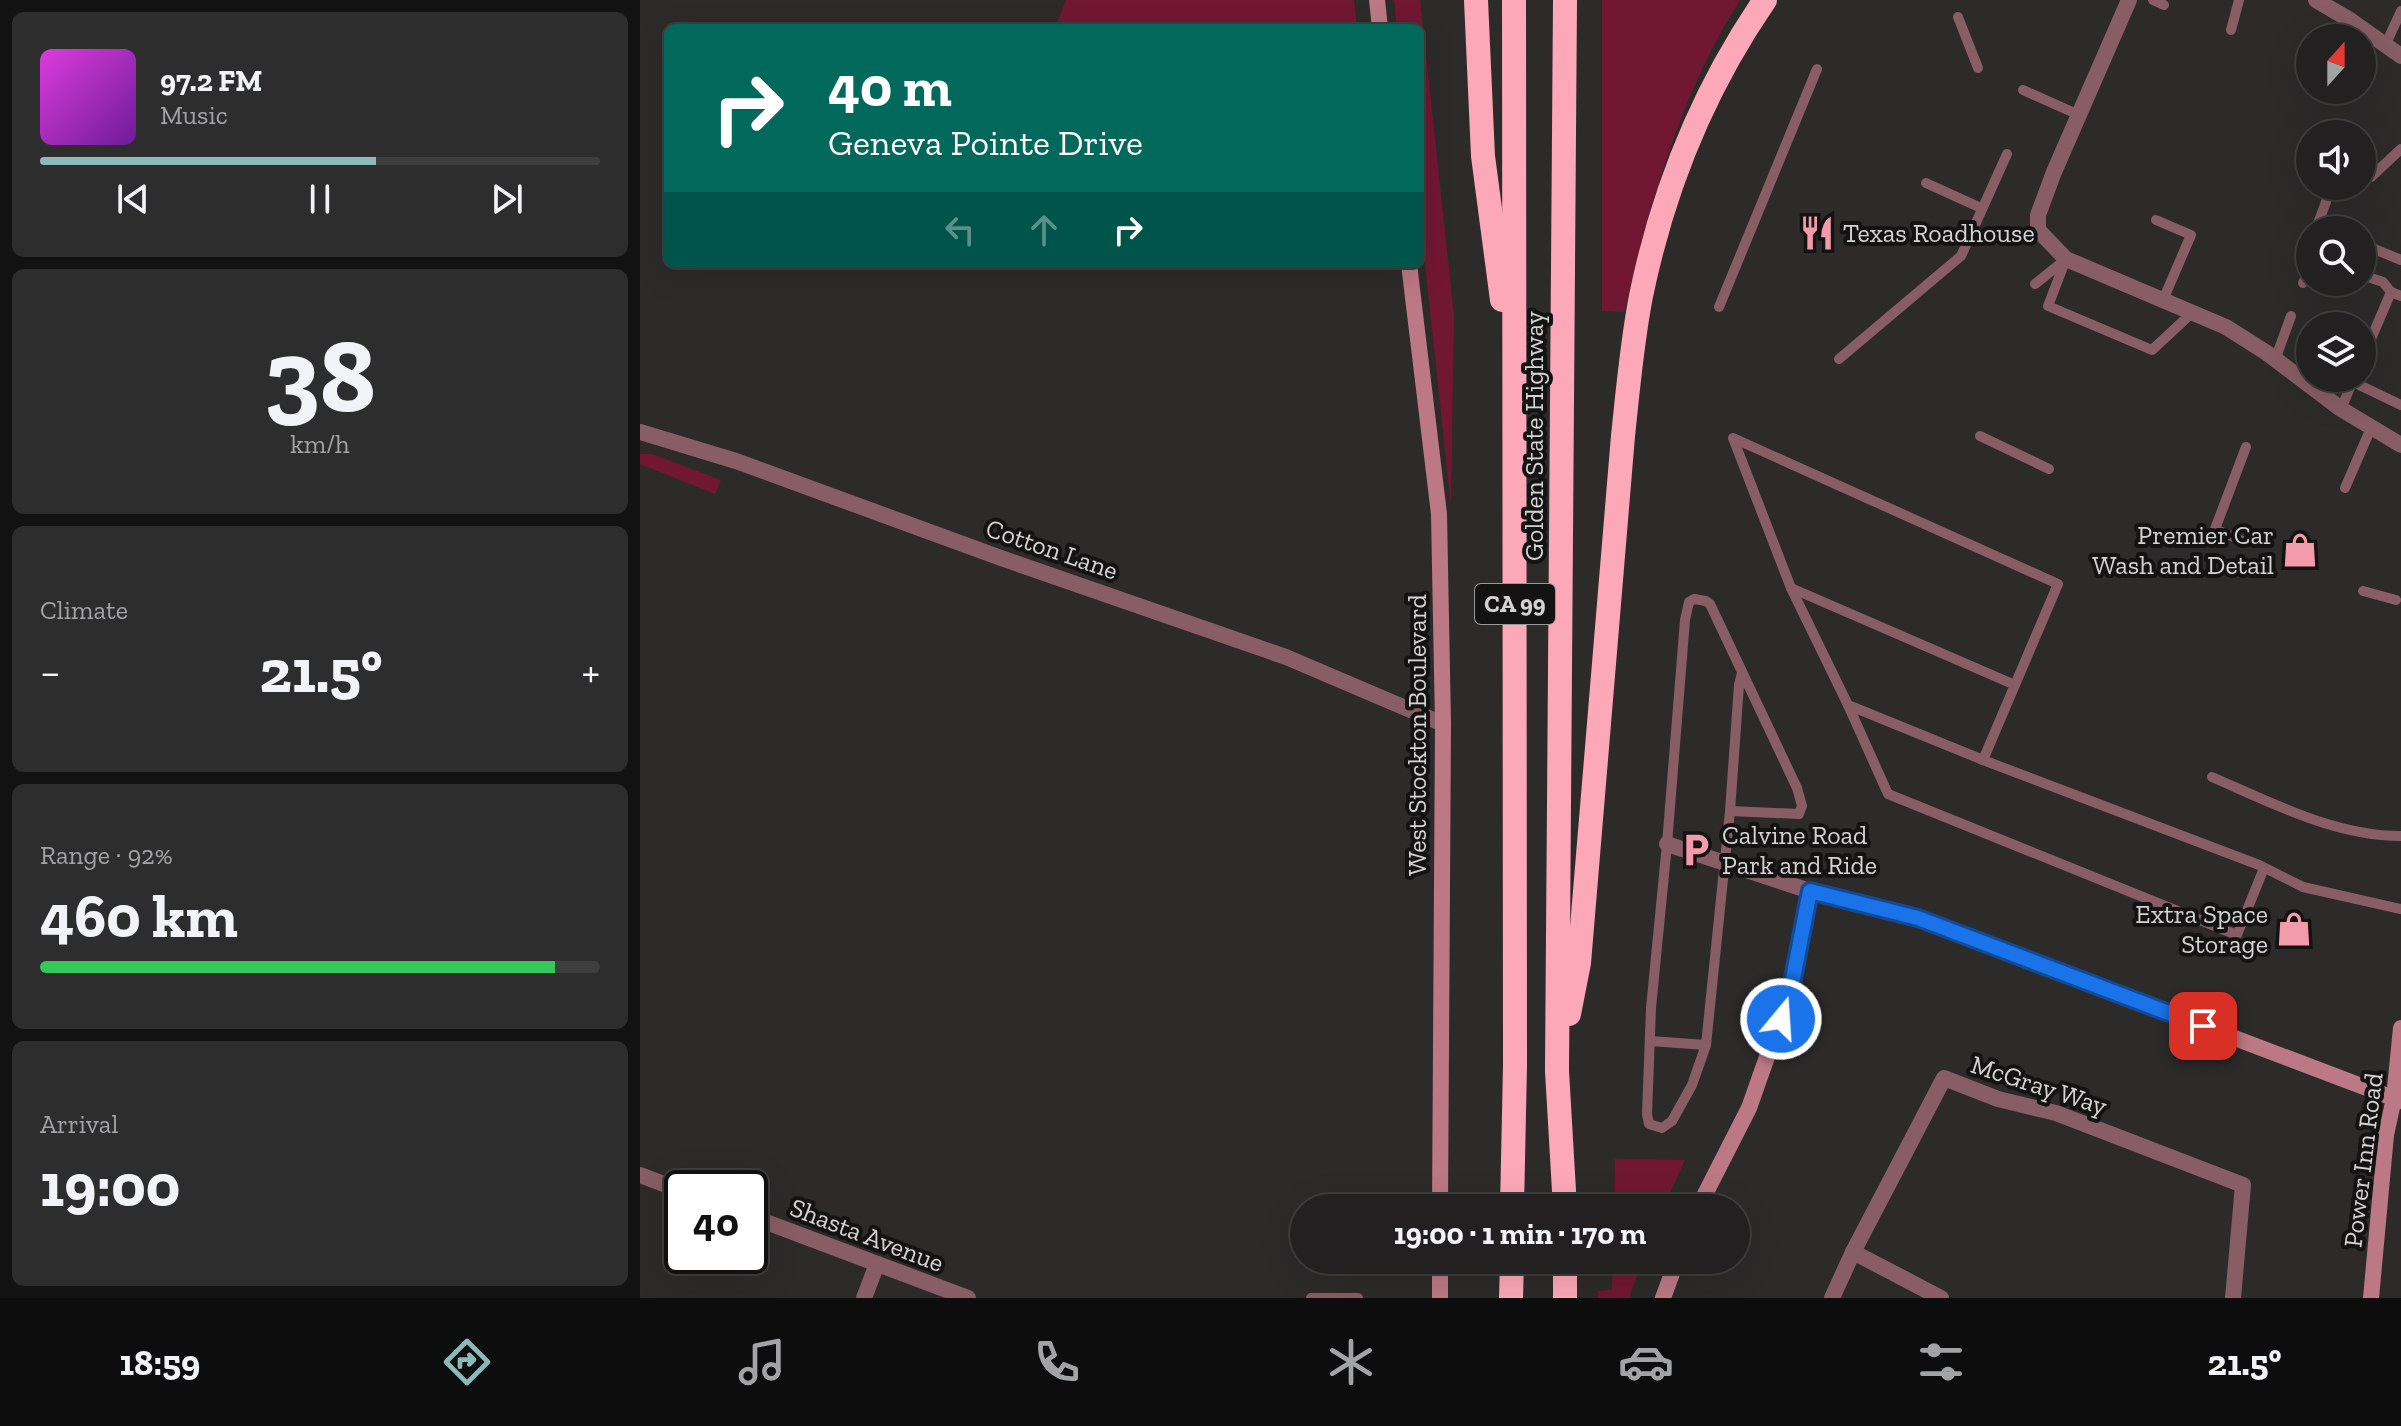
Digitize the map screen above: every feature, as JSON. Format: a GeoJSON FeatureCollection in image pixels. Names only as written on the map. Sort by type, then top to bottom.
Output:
{"type":"FeatureCollection","features":[{"type":"Feature","properties":{"kind":"highway"},"geometry":{"type":"LineString","coordinates":[[1476,0],[1483,156],[1515,402]]}},
{"type":"Feature","properties":{"kind":"highway","name":"Golden State Highway"},"geometry":{"type":"LineString","coordinates":[[1512,1194],[1515,1065],[1514,0]]}},
{"type":"Feature","properties":{"kind":"highway","name":"Golden State Highway"},"geometry":{"type":"LineString","coordinates":[[1564,1194],[1557,1071],[1565,0]]}},
{"type":"Feature","properties":{"kind":"highway"},"geometry":{"type":"LineString","coordinates":[[1557,1071],[1579,963],[1623,436],[1641,296],[1655,237],[1692,130],[1719,72],[1765,0]]}},
{"type":"Feature","properties":{"kind":"highway"},"geometry":{"type":"LineString","coordinates":[[1511,1298],[1512,1274]]}},
{"type":"Feature","properties":{"kind":"highway"},"geometry":{"type":"LineString","coordinates":[[1565,1274],[1565,1298]]}},
{"type":"Feature","properties":{"kind":"street"},"geometry":{"type":"LineString","coordinates":[[1377,0],[1380,24]]}},
{"type":"Feature","properties":{"kind":"street"},"geometry":{"type":"LineString","coordinates":[[2129,0],[2038,215],[2038,230],[2066,259],[2226,327],[2341,409],[2401,445]]}},
{"type":"Feature","properties":{"kind":"street"},"geometry":{"type":"LineString","coordinates":[[2316,0],[2401,56]]}},
{"type":"Feature","properties":{"kind":"street","name":"West Stockton Boulevard"},"geometry":{"type":"LineString","coordinates":[[1409,268],[1439,514],[1443,724],[1440,1194]]}},
{"type":"Feature","properties":{"kind":"street","name":"Cotton Lane"},"geometry":{"type":"LineString","coordinates":[[640,432],[736,461],[1001,558],[1286,657],[1443,724]]}},
{"type":"Feature","properties":{"kind":"street"},"geometry":{"type":"LineString","coordinates":[[1667,844],[1810,891],[1918,918],[2397,1100]]}},
{"type":"Feature","properties":{"kind":"street"},"geometry":{"type":"LineString","coordinates":[[1705,1194],[1749,1108],[1781,1019],[1791,989],[1810,891]]}},
{"type":"Feature","properties":{"kind":"street","name":"Power Inn Road"},"geometry":{"type":"LineString","coordinates":[[2371,1298],[2386,1135],[2397,1100],[2401,1028]]}},
{"type":"Feature","properties":{"kind":"street","name":"McGray Way"},"geometry":{"type":"LineString","coordinates":[[1832,1298],[1944,1078],[1998,1099],[2056,1113],[2243,1185],[2233,1298]]}},
{"type":"Feature","properties":{"kind":"street"},"geometry":{"type":"LineString","coordinates":[[640,1175],[664,1184]]}},
{"type":"Feature","properties":{"kind":"street","name":"Shasta Avenue"},"geometry":{"type":"LineString","coordinates":[[768,1223],[968,1298]]}},
{"type":"Feature","properties":{"kind":"street"},"geometry":{"type":"LineString","coordinates":[[1853,1252],[1941,1298]]}},
{"type":"Feature","properties":{"kind":"street"},"geometry":{"type":"LineString","coordinates":[[864,1298],[877,1264]]}},
{"type":"Feature","properties":{"kind":"street"},"geometry":{"type":"LineString","coordinates":[[1440,1274],[1440,1298]]}},
{"type":"Feature","properties":{"kind":"street"},"geometry":{"type":"LineString","coordinates":[[1663,1298],[1672,1274]]}},
{"type":"Feature","properties":{"kind":"lane"},"geometry":{"type":"LineString","coordinates":[[2153,0],[2164,5]]}},
{"type":"Feature","properties":{"kind":"lane"},"geometry":{"type":"LineString","coordinates":[[2231,30],[2239,0]]}},
{"type":"Feature","properties":{"kind":"lane"},"geometry":{"type":"LineString","coordinates":[[2385,46],[2401,11]]}},
{"type":"Feature","properties":{"kind":"lane"},"geometry":{"type":"LineString","coordinates":[[1958,17],[1978,68]]}},
{"type":"Feature","properties":{"kind":"lane"},"geometry":{"type":"LineString","coordinates":[[1719,307],[1817,69]]}},
{"type":"Feature","properties":{"kind":"lane"},"geometry":{"type":"LineString","coordinates":[[2023,90],[2079,115]]}},
{"type":"Feature","properties":{"kind":"lane"},"geometry":{"type":"LineString","coordinates":[[2376,168],[2401,149]]}},
{"type":"Feature","properties":{"kind":"lane"},"geometry":{"type":"LineString","coordinates":[[1839,359],[1961,256],[2007,154]]}},
{"type":"Feature","properties":{"kind":"lane"},"geometry":{"type":"LineString","coordinates":[[1926,183],[1981,208]]}},
{"type":"Feature","properties":{"kind":"lane"},"geometry":{"type":"LineString","coordinates":[[2156,220],[2191,235],[2163,300]]}},
{"type":"Feature","properties":{"kind":"lane"},"geometry":{"type":"LineString","coordinates":[[2376,250],[2401,260]]}},
{"type":"Feature","properties":{"kind":"lane"},"geometry":{"type":"LineString","coordinates":[[2035,284],[2066,259]]}},
{"type":"Feature","properties":{"kind":"lane"},"geometry":{"type":"LineString","coordinates":[[2066,259],[2048,306],[2107,332],[2152,350],[2193,312]]}},
{"type":"Feature","properties":{"kind":"lane"},"geometry":{"type":"LineString","coordinates":[[2376,280],[2396,294],[2376,333]]}},
{"type":"Feature","properties":{"kind":"lane"},"geometry":{"type":"LineString","coordinates":[[2275,360],[2291,316]]}},
{"type":"Feature","properties":{"kind":"lane"},"geometry":{"type":"LineString","coordinates":[[2341,409],[2349,392]]}},
{"type":"Feature","properties":{"kind":"lane"},"geometry":{"type":"LineString","coordinates":[[2376,392],[2401,405]]}},
{"type":"Feature","properties":{"kind":"lane"},"geometry":{"type":"LineString","coordinates":[[2345,488],[2371,428]]}},
{"type":"Feature","properties":{"kind":"lane"},"geometry":{"type":"LineString","coordinates":[[1980,436],[2049,469]]}},
{"type":"Feature","properties":{"kind":"lane"},"geometry":{"type":"LineString","coordinates":[[1983,760],[2058,584],[1733,438],[1791,588],[1888,794],[2237,935],[2264,868]]}},
{"type":"Feature","properties":{"kind":"lane"},"geometry":{"type":"LineString","coordinates":[[2245,542],[2215,529],[2246,447]]}},
{"type":"Feature","properties":{"kind":"lane"},"geometry":{"type":"LineString","coordinates":[[1791,588],[2015,685]]}},
{"type":"Feature","properties":{"kind":"lane"},"geometry":{"type":"LineString","coordinates":[[2363,591],[2396,600]]}},
{"type":"Feature","properties":{"kind":"lane"},"geometry":{"type":"LineString","coordinates":[[1730,811],[1799,814],[1802,806],[1797,788],[1710,604],[1694,599],[1689,602],[1685,620],[1650,1041],[1647,1114],[1649,1124],[1662,1128],[1672,1121],[1692,1085],[1706,1045],[1742,673]]}},
{"type":"Feature","properties":{"kind":"lane"},"geometry":{"type":"LineString","coordinates":[[1848,705],[2264,868],[2303,887],[2401,909]]}},
{"type":"Feature","properties":{"kind":"lane"},"geometry":{"type":"LineString","coordinates":[[2212,777],[2296,813],[2372,836],[2401,836]]}},
{"type":"Feature","properties":{"kind":"lane"},"geometry":{"type":"LineString","coordinates":[[1650,1041],[1706,1045]]}},
{"type":"Feature","properties":{"kind":"lane"},"geometry":{"type":"LineString","coordinates":[[1311,1298],[1358,1298]]}},
{"type":"Feature","properties":{"kind":"shaded area"},"geometry":{"type":"Polygon","coordinates":[[[1066,0],[1354,0],[1357,24],[1057,24],[1066,0]]]}},
{"type":"Feature","properties":{"kind":"shaded area"},"geometry":{"type":"Polygon","coordinates":[[[1394,0],[1420,0],[1423,24],[1397,24],[1394,0]]]}},
{"type":"Feature","properties":{"kind":"shaded area"},"geometry":{"type":"Polygon","coordinates":[[[1602,0],[1740,0],[1700,73],[1669,151],[1624,312],[1602,311],[1602,0]]]}},
{"type":"Feature","properties":{"kind":"shaded area"},"geometry":{"type":"Polygon","coordinates":[[[1424,37],[1454,315],[1451,505],[1424,255],[1424,37]]]}},
{"type":"Feature","properties":{"kind":"shaded area"},"geometry":{"type":"Polygon","coordinates":[[[640,454],[652,454],[721,480],[715,494],[640,464],[640,454]]]}},
{"type":"Feature","properties":{"kind":"shaded area"},"geometry":{"type":"Polygon","coordinates":[[[1615,1159],[1685,1160],[1669,1194],[1614,1194],[1615,1159]]]}},
{"type":"Feature","properties":{"kind":"shaded area"},"geometry":{"type":"Polygon","coordinates":[[[1613,1274],[1638,1274],[1629,1298],[1598,1298],[1598,1291],[1612,1290],[1613,1274]]]}},
{"type":"Feature","properties":{"kind":"place","name":"Texas Roadhouse"},"geometry":{"type":"Point","coordinates":[1817,233]}},
{"type":"Feature","properties":{"kind":"place","name":"Premier Car Wash and Detail"},"geometry":{"type":"Point","coordinates":[2300,550]}},
{"type":"Feature","properties":{"kind":"place","name":"Calvine Road Park and Ride"},"geometry":{"type":"Point","coordinates":[1696,850]}},
{"type":"Feature","properties":{"kind":"place","name":"Extra Space Storage"},"geometry":{"type":"Point","coordinates":[2294,929]}},
{"type":"Feature","properties":{"kind":"route"},"geometry":{"type":"LineString","coordinates":[[1781,1019],[1791,989],[1810,891],[1918,918],[2203,1026]]}}]}
